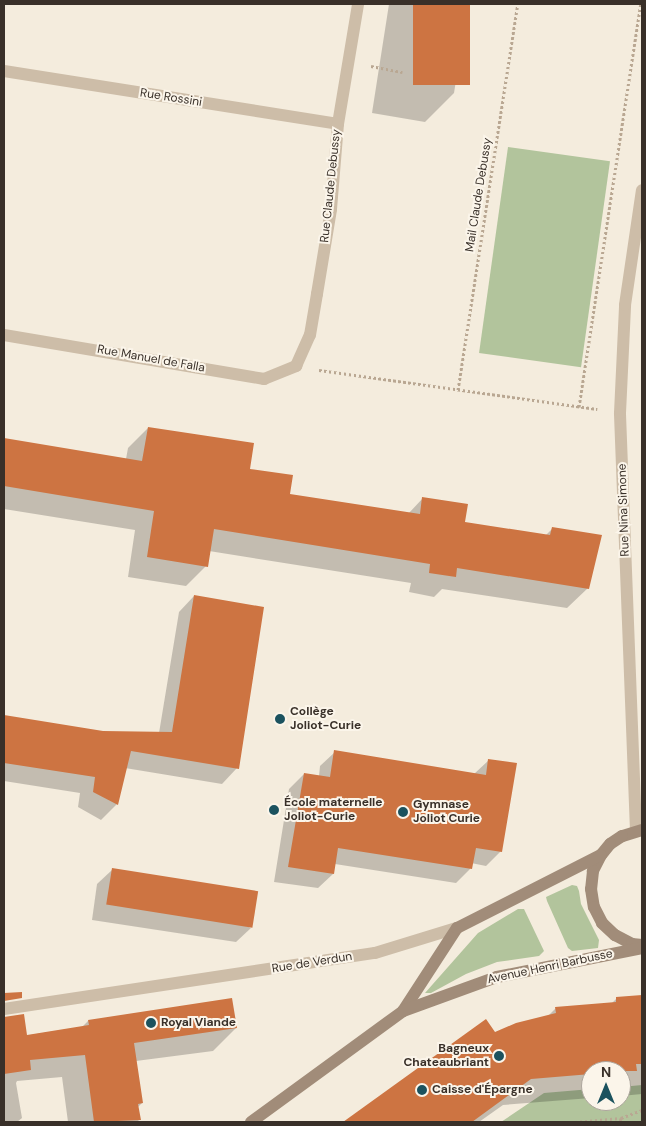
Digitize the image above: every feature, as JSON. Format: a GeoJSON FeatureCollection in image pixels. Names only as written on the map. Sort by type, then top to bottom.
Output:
{"type":"FeatureCollection","features":[{"type":"Feature","properties":{"kind":"main road"},"geometry":{"type":"LineString","coordinates":[[639,830],[622,836],[601,855],[593,871],[590,889],[594,907],[602,923],[615,935],[632,944],[642,946]]}},
{"type":"Feature","properties":{"kind":"main road","name":"Rue de Verdun"},"geometry":{"type":"LineString","coordinates":[[457,928],[601,855]]}},
{"type":"Feature","properties":{"kind":"main road","name":"Avenue Henri Barbusse"},"geometry":{"type":"LineString","coordinates":[[403,1012],[457,928]]}},
{"type":"Feature","properties":{"kind":"main road","name":"Avenue Henri Barbusse"},"geometry":{"type":"LineString","coordinates":[[251,1122],[403,1012],[497,977],[642,946]]}},
{"type":"Feature","properties":{"kind":"street","name":"Rue Claude Debussy"},"geometry":{"type":"LineString","coordinates":[[296,366],[310,335],[331,209],[338,124],[358,4]]}},
{"type":"Feature","properties":{"kind":"street","name":"Rue Rossini"},"geometry":{"type":"LineString","coordinates":[[4,71],[338,124]]}},
{"type":"Feature","properties":{"kind":"street","name":"Rue Nina Simone"},"geometry":{"type":"LineString","coordinates":[[639,830],[620,413],[625,305],[642,190]]}},
{"type":"Feature","properties":{"kind":"street","name":"Rue Manuel de Falla"},"geometry":{"type":"LineString","coordinates":[[4,334],[264,379],[296,366]]}},
{"type":"Feature","properties":{"kind":"street","name":"Rue de Verdun"},"geometry":{"type":"LineString","coordinates":[[4,1009],[375,953],[457,928]]}},
{"type":"Feature","properties":{"kind":"path","name":"Mail Claude Debussy"},"geometry":{"type":"LineString","coordinates":[[458,390],[518,4]]}},
{"type":"Feature","properties":{"kind":"path"},"geometry":{"type":"LineString","coordinates":[[579,406],[641,4]]}},
{"type":"Feature","properties":{"kind":"path"},"geometry":{"type":"LineString","coordinates":[[349,61],[402,72]]}},
{"type":"Feature","properties":{"kind":"path"},"geometry":{"type":"LineString","coordinates":[[296,366],[620,413]]}},
{"type":"Feature","properties":{"kind":"path"},"geometry":{"type":"LineString","coordinates":[[575,1122],[621,1120],[642,1110]]}},
{"type":"Feature","properties":{"kind":"green space"},"geometry":{"type":"Polygon","coordinates":[[[508,147],[610,161],[581,367],[479,353],[508,147]]]}},
{"type":"Feature","properties":{"kind":"green space"},"geometry":{"type":"Polygon","coordinates":[[[572,885],[577,886],[581,904],[599,940],[598,948],[572,951],[568,948],[547,901],[546,897],[572,885]]]}},
{"type":"Feature","properties":{"kind":"green space"},"geometry":{"type":"Polygon","coordinates":[[[518,909],[524,909],[544,951],[539,956],[497,962],[466,974],[431,993],[425,993],[478,933],[518,909]]]}},
{"type":"Feature","properties":{"kind":"green space"},"geometry":{"type":"Polygon","coordinates":[[[642,1085],[642,1122],[501,1122],[544,1093],[581,1090],[581,1111],[631,1111],[631,1086],[642,1085]]]}},
{"type":"Feature","properties":{"kind":"building"},"geometry":{"type":"Polygon","coordinates":[[[413,4],[470,4],[470,85],[413,85],[413,4]]]}},
{"type":"Feature","properties":{"kind":"building"},"geometry":{"type":"Polygon","coordinates":[[[148,427],[254,443],[250,469],[293,475],[290,494],[420,514],[422,497],[468,504],[465,522],[550,535],[552,527],[602,535],[589,589],[457,568],[456,577],[429,573],[430,564],[214,529],[208,567],[147,557],[154,511],[4,486],[4,438],[142,461],[148,427]]]}},
{"type":"Feature","properties":{"kind":"building"},"geometry":{"type":"Polygon","coordinates":[[[194,595],[264,607],[239,769],[131,751],[118,805],[93,792],[95,777],[4,763],[4,715],[103,731],[172,732],[194,595]]]}},
{"type":"Feature","properties":{"kind":"building","name":"Gymnase Joliot Curie"},"geometry":{"type":"Polygon","coordinates":[[[334,750],[486,775],[488,759],[517,763],[502,852],[476,848],[472,869],[338,848],[334,874],[288,867],[304,773],[330,777],[334,750]]]}},
{"type":"Feature","properties":{"kind":"building"},"geometry":{"type":"Polygon","coordinates":[[[112,868],[258,891],[252,928],[106,905],[112,868]]]}},
{"type":"Feature","properties":{"kind":"building"},"geometry":{"type":"Polygon","coordinates":[[[22,992],[22,998],[4,1001],[4,993],[22,992]]]}},
{"type":"Feature","properties":{"kind":"building"},"geometry":{"type":"Polygon","coordinates":[[[642,995],[642,1064],[636,1064],[637,1071],[631,1071],[631,1061],[581,1061],[581,1075],[531,1079],[472,1122],[343,1122],[486,1019],[495,1032],[516,1023],[556,1013],[555,1007],[616,1002],[616,997],[642,995]]]}},
{"type":"Feature","properties":{"kind":"building"},"geometry":{"type":"Polygon","coordinates":[[[232,998],[237,1028],[134,1043],[143,1103],[138,1104],[141,1120],[94,1122],[85,1055],[30,1060],[31,1070],[4,1074],[4,1017],[24,1014],[27,1035],[89,1025],[88,1020],[232,998]]]}},
{"type":"Feature","properties":{"kind":"place","name":"Collège Joliot-Curie"},"geometry":{"type":"Point","coordinates":[280,719]}},
{"type":"Feature","properties":{"kind":"place","name":"École maternelle Joliot-Curie"},"geometry":{"type":"Point","coordinates":[274,810]}},
{"type":"Feature","properties":{"kind":"place","name":"Gymnase Joliot Curie"},"geometry":{"type":"Point","coordinates":[403,812]}},
{"type":"Feature","properties":{"kind":"place","name":"Royal Viande"},"geometry":{"type":"Point","coordinates":[151,1023]}},
{"type":"Feature","properties":{"kind":"place","name":"Bagneux Chateaubriant"},"geometry":{"type":"Point","coordinates":[499,1056]}},
{"type":"Feature","properties":{"kind":"place","name":"Caisse d'Épargne"},"geometry":{"type":"Point","coordinates":[422,1090]}}]}
